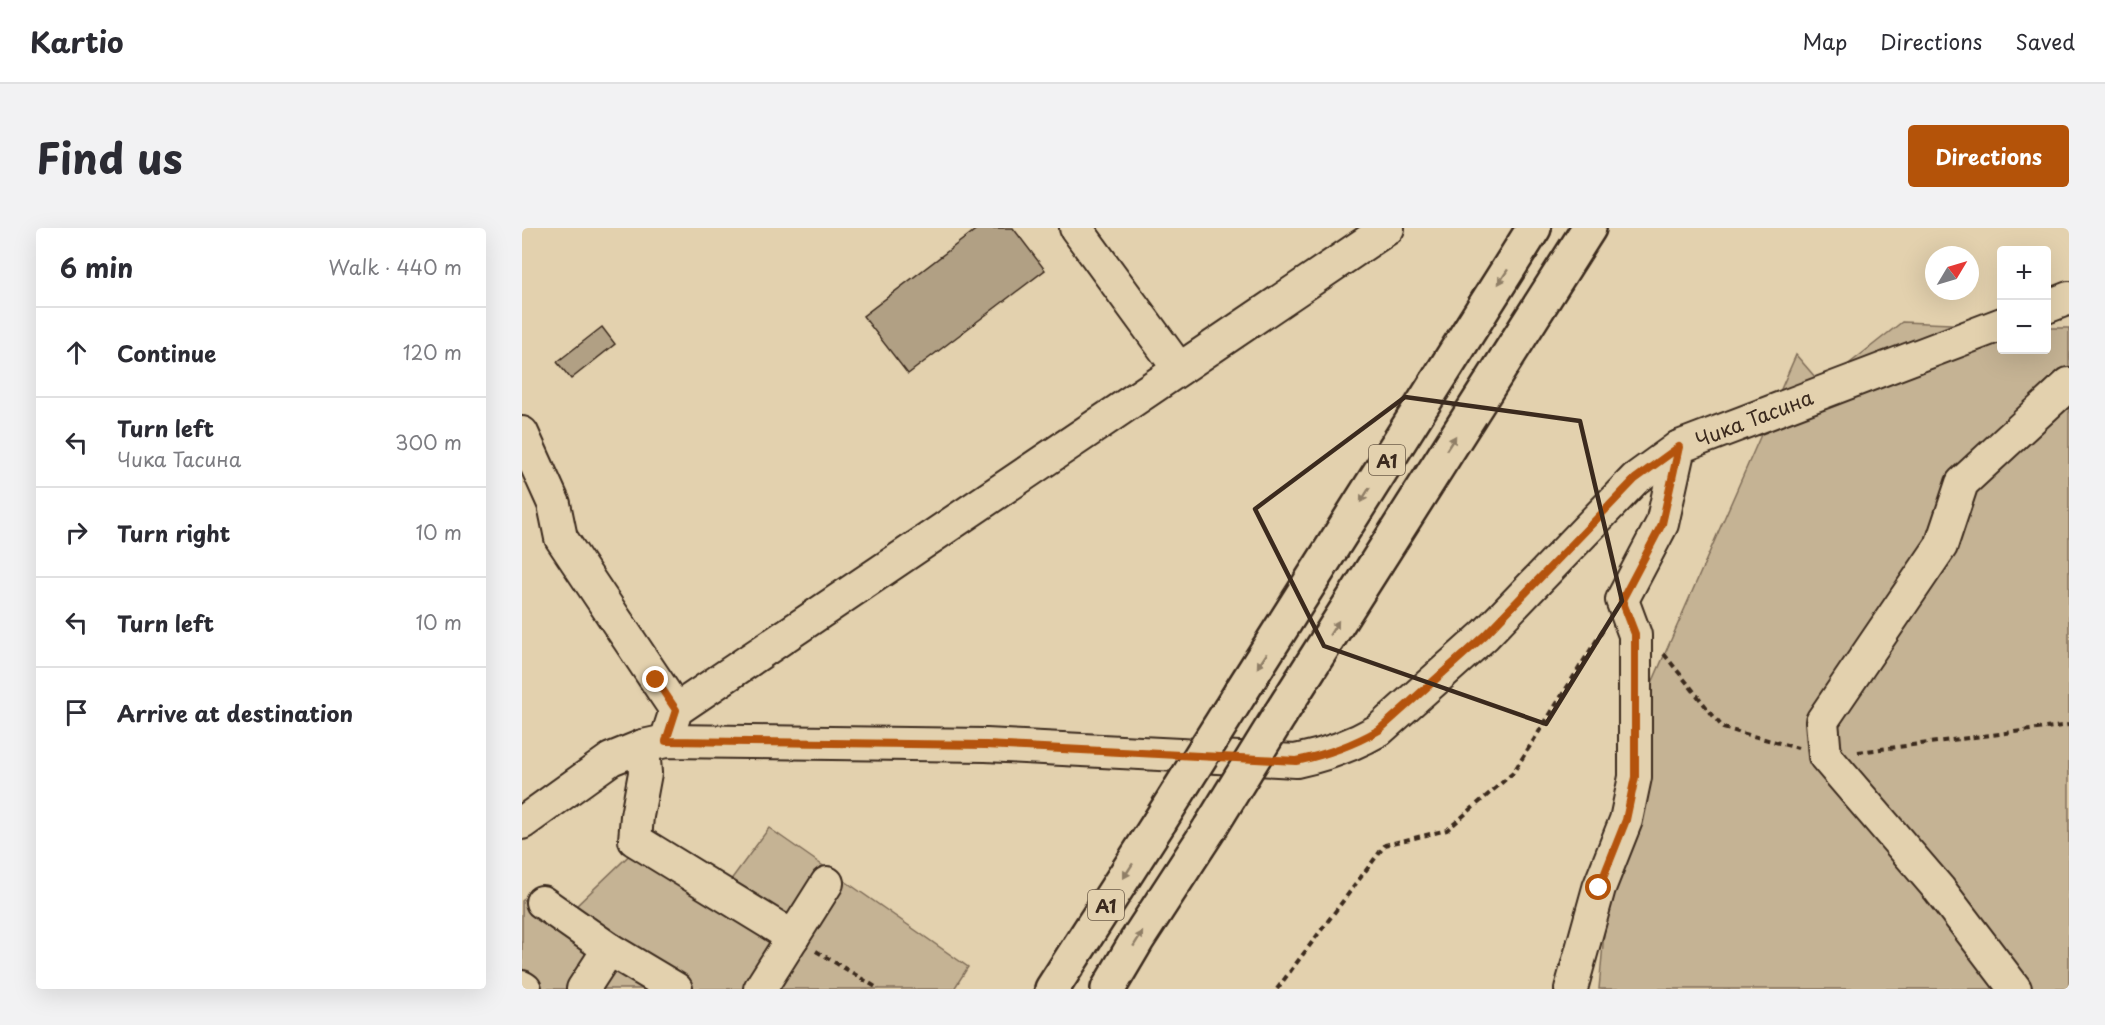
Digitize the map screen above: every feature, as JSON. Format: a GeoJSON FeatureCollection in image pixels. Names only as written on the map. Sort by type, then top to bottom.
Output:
{"type":"FeatureCollection","features":[{"type":"Feature","properties":{"kind":"highway","name":"A1"},"geometry":{"type":"LineString","coordinates":[[1052,989],[1534,228]]}},
{"type":"Feature","properties":{"kind":"highway","name":"A1"},"geometry":{"type":"LineString","coordinates":[[1108,989],[1589,228]]}},
{"type":"Feature","properties":{"kind":"street"},"geometry":{"type":"LineString","coordinates":[[1076,228],[1179,369]]}},
{"type":"Feature","properties":{"kind":"street"},"geometry":{"type":"LineString","coordinates":[[793,937],[635,840],[645,772],[655,744],[676,710],[1388,228]]}},
{"type":"Feature","properties":{"kind":"street"},"geometry":{"type":"LineString","coordinates":[[2051,305],[2069,298]]}},
{"type":"Feature","properties":{"kind":"street","name":"Чика Тасина"},"geometry":{"type":"LineString","coordinates":[[522,823],[611,759],[655,744],[986,745],[1296,761],[1319,756],[1360,741],[1379,730],[1485,635],[1635,479],[1679,447],[1997,326]]}},
{"type":"Feature","properties":{"kind":"street"},"geometry":{"type":"LineString","coordinates":[[2015,989],[1939,889],[1825,756],[1822,721],[1941,546],[1962,483],[2069,384]]}},
{"type":"Feature","properties":{"kind":"street"},"geometry":{"type":"LineString","coordinates":[[522,433],[554,504],[561,538],[676,710]]}},
{"type":"Feature","properties":{"kind":"street"},"geometry":{"type":"LineString","coordinates":[[1570,989],[1599,888],[1626,820],[1635,777],[1635,634],[1622,600],[1662,524],[1679,447]]}},
{"type":"Feature","properties":{"kind":"street"},"geometry":{"type":"LineString","coordinates":[[760,989],[827,883]]}},
{"type":"Feature","properties":{"kind":"street"},"geometry":{"type":"LineString","coordinates":[[542,902],[609,949],[676,989]]}},
{"type":"Feature","properties":{"kind":"street"},"geometry":{"type":"LineString","coordinates":[[583,989],[609,949]]}},
{"type":"Feature","properties":{"kind":"path"},"geometry":{"type":"LineString","coordinates":[[1277,989],[1385,845],[1448,830],[1513,772],[1622,600]]}},
{"type":"Feature","properties":{"kind":"path"},"geometry":{"type":"LineString","coordinates":[[793,937],[879,989]]}},
{"type":"Feature","properties":{"kind":"highlighted area"},"geometry":{"type":"Polygon","coordinates":[[[1405,397],[1580,421],[1622,601],[1546,724],[1324,646],[1255,509],[1405,397]]]}},
{"type":"Feature","properties":{"kind":"shaded area"},"geometry":{"type":"Polygon","coordinates":[[[1902,322],[1997,326],[1997,354],[2051,354],[2051,328],[2069,328],[2069,989],[1599,989],[1620,756],[1796,355],[1822,385],[1902,322]]]}},
{"type":"Feature","properties":{"kind":"shaded area"},"geometry":{"type":"Polygon","coordinates":[[[769,828],[968,967],[954,989],[522,989],[522,901],[537,890],[576,906],[641,844],[730,881],[769,828]]]}},
{"type":"Feature","properties":{"kind":"building"},"geometry":{"type":"Polygon","coordinates":[[[978,228],[1013,228],[1045,270],[908,374],[863,316],[978,228]]]}},
{"type":"Feature","properties":{"kind":"building"},"geometry":{"type":"Polygon","coordinates":[[[602,327],[615,344],[571,379],[557,362],[602,327]]]}},
{"type":"Feature","properties":{"kind":"route"},"geometry":{"type":"LineString","coordinates":[[656,680],[676,710],[666,741],[986,745],[1296,761],[1319,756],[1360,741],[1379,730],[1485,635],[1635,479],[1679,447],[1662,524],[1622,600],[1635,634],[1635,777],[1626,820],[1599,888]]}}]}
